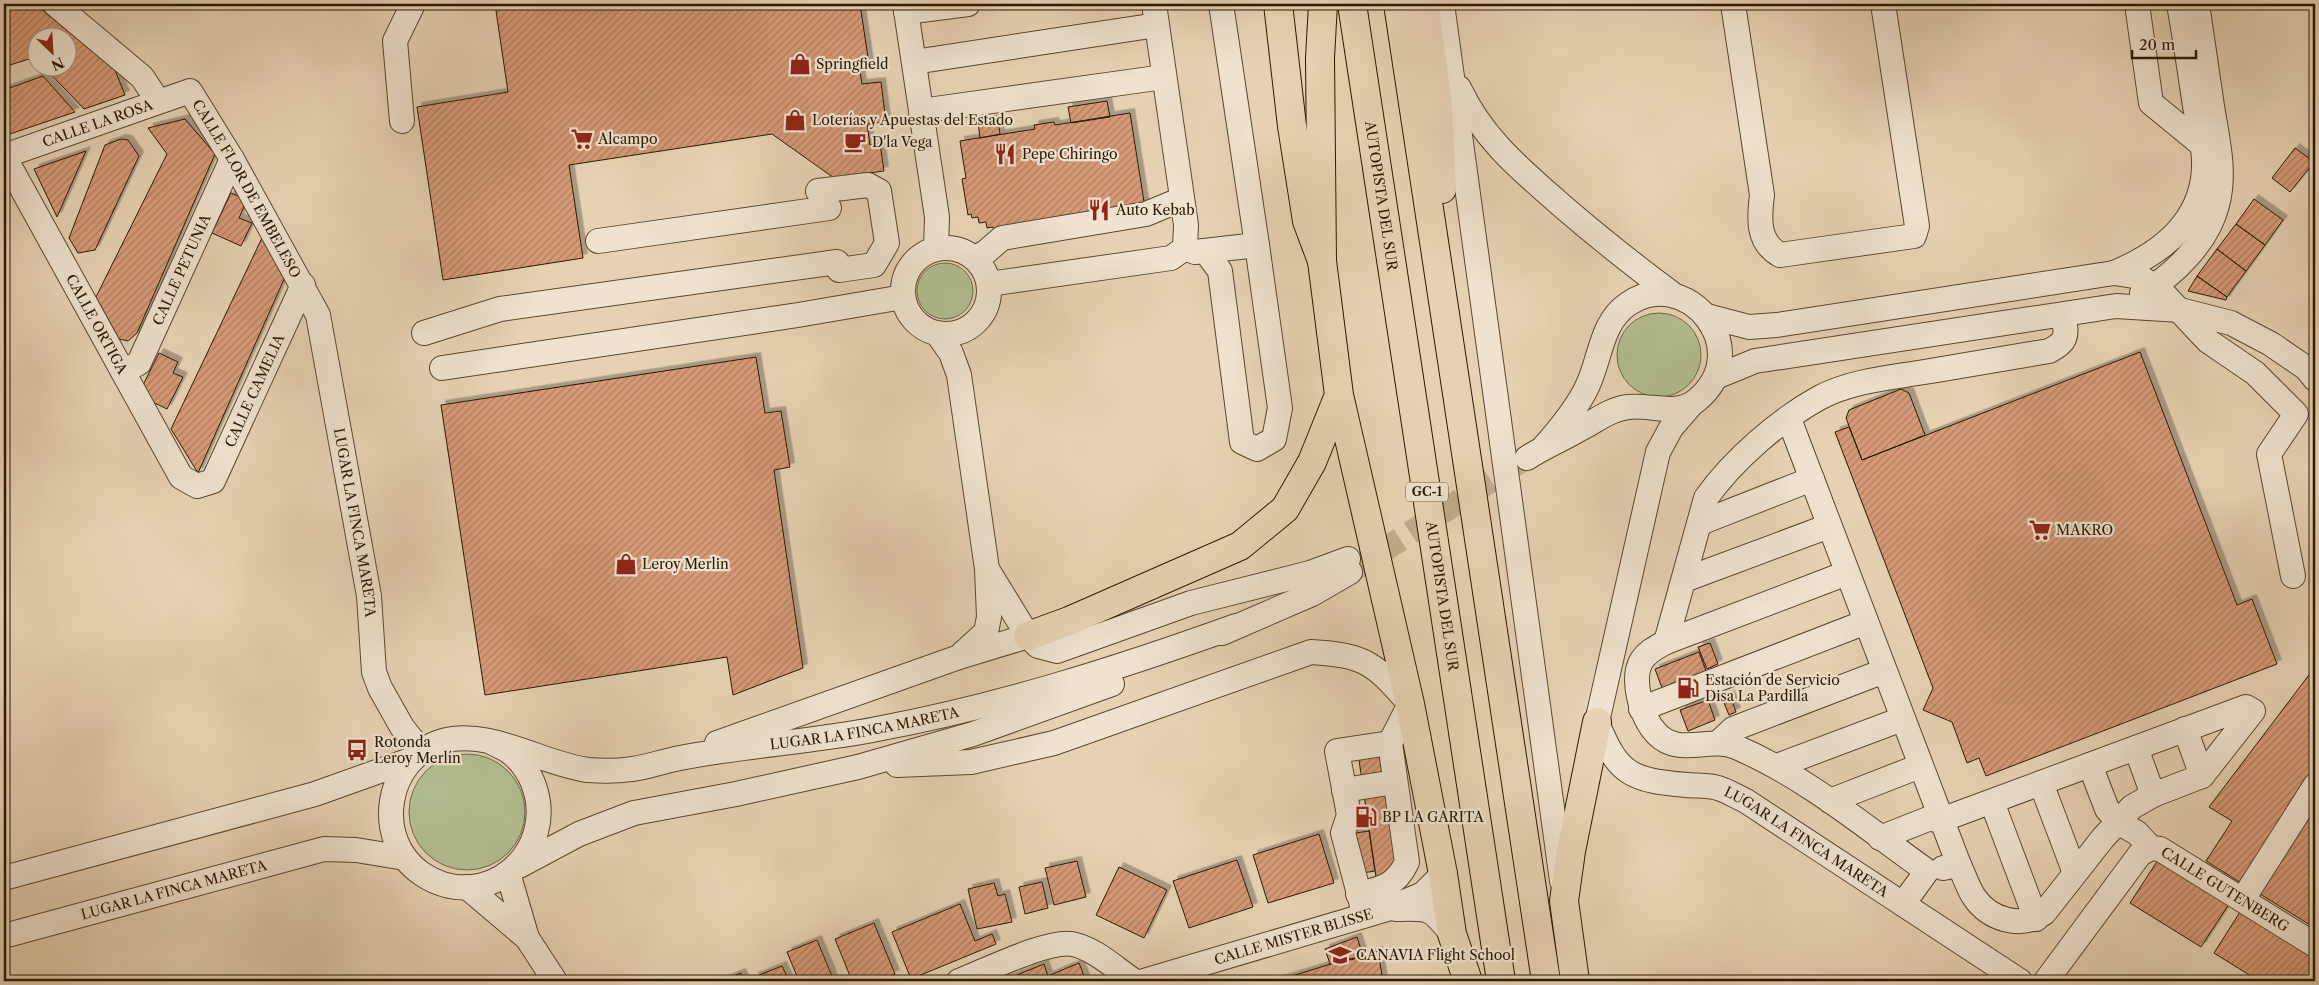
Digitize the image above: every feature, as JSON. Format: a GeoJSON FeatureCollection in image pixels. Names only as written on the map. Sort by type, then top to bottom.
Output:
{"type":"FeatureCollection","features":[{"type":"Feature","properties":{"kind":"main road"},"geometry":{"type":"LineString","coordinates":[[1278,4],[1292,126],[1306,211],[1322,261]]}},
{"type":"Feature","properties":{"kind":"main road"},"geometry":{"type":"LineString","coordinates":[[1323,4],[1320,58],[1322,261],[1339,395],[1410,704],[1443,874],[1452,934],[1468,981]]}},
{"type":"Feature","properties":{"kind":"main road","name":"AUTOPISTA DEL SUR"},"geometry":{"type":"LineString","coordinates":[[1352,4],[1501,981]]}},
{"type":"Feature","properties":{"kind":"main road"},"geometry":{"type":"LineString","coordinates":[[1398,4],[1546,981]]}},
{"type":"Feature","properties":{"kind":"main road"},"geometry":{"type":"LineString","coordinates":[[1424,4],[1438,104],[1450,343]]}},
{"type":"Feature","properties":{"kind":"main road"},"geometry":{"type":"LineString","coordinates":[[1028,636],[1069,621],[1240,546],[1285,509],[1312,462],[1339,395]]}},
{"type":"Feature","properties":{"kind":"main road"},"geometry":{"type":"LineString","coordinates":[[1575,981],[1564,901],[1597,722]]}},
{"type":"Feature","properties":{"kind":"street"},"geometry":{"type":"LineString","coordinates":[[55,4],[142,77],[158,101]]}},
{"type":"Feature","properties":{"kind":"street"},"geometry":{"type":"LineString","coordinates":[[402,121],[395,41],[412,4]]}},
{"type":"Feature","properties":{"kind":"street"},"geometry":{"type":"LineString","coordinates":[[936,248],[937,217],[906,8],[968,4]]}},
{"type":"Feature","properties":{"kind":"street"},"geometry":{"type":"LineString","coordinates":[[914,62],[1155,14],[1186,225],[1195,250],[1220,270],[1242,442],[1258,448],[1274,439],[1280,408],[1221,4]]}},
{"type":"Feature","properties":{"kind":"street"},"geometry":{"type":"LineString","coordinates":[[1442,4],[1564,901]]}},
{"type":"Feature","properties":{"kind":"street"},"geometry":{"type":"LineString","coordinates":[[1733,4],[1762,195],[1759,214],[1763,240],[1780,255],[1914,236],[1917,226],[1883,4]]}},
{"type":"Feature","properties":{"kind":"street"},"geometry":{"type":"LineString","coordinates":[[2137,4],[2151,103],[2201,144]]}},
{"type":"Feature","properties":{"kind":"street"},"geometry":{"type":"LineString","coordinates":[[1707,316],[1749,327],[1777,325],[2114,273],[2155,253],[2180,230],[2190,216],[2198,200],[2204,166],[2179,4]]}},
{"type":"Feature","properties":{"kind":"street"},"geometry":{"type":"LineString","coordinates":[[2116,306],[2154,286],[2173,272],[2210,224],[2218,204],[2221,164],[2197,4]]}},
{"type":"Feature","properties":{"kind":"street"},"geometry":{"type":"LineString","coordinates":[[1452,73],[1479,125],[1510,160],[1619,255],[1675,296],[1693,304],[1707,316],[1715,330],[1720,345],[1720,362],[1716,377],[1707,392],[1690,406],[1671,428],[1658,452],[1597,722]]}},
{"type":"Feature","properties":{"kind":"street"},"geometry":{"type":"LineString","coordinates":[[921,111],[1164,77]]}},
{"type":"Feature","properties":{"kind":"street","name":"CALLE LA ROSA"},"geometry":{"type":"LineString","coordinates":[[4,156],[158,101],[190,92]]}},
{"type":"Feature","properties":{"kind":"street","name":"CALLE FLOR DE EMBELESO"},"geometry":{"type":"LineString","coordinates":[[190,92],[232,159],[304,285]]}},
{"type":"Feature","properties":{"kind":"street","name":"CALLE ORTIGA"},"geometry":{"type":"LineString","coordinates":[[4,156],[181,477],[197,486]]}},
{"type":"Feature","properties":{"kind":"street","name":"CALLE PETUNIA"},"geometry":{"type":"LineString","coordinates":[[123,372],[139,363],[232,159]]}},
{"type":"Feature","properties":{"kind":"street"},"geometry":{"type":"LineString","coordinates":[[424,332],[500,309],[838,266],[874,265],[887,243],[879,191],[868,184],[823,200],[598,241]]}},
{"type":"Feature","properties":{"kind":"street"},"geometry":{"type":"LineString","coordinates":[[975,258],[986,252],[1002,238],[1146,214],[1182,200]]}},
{"type":"Feature","properties":{"kind":"street"},"geometry":{"type":"LineString","coordinates":[[989,284],[1171,258],[1195,250],[1257,245]]}},
{"type":"Feature","properties":{"kind":"street"},"geometry":{"type":"LineString","coordinates":[[949,247],[963,251],[975,258],[984,270],[989,284],[989,297],[985,310],[978,320],[958,332],[937,334],[925,329],[914,320],[907,310],[903,297],[903,284],[907,272],[924,254],[936,248],[949,247]]}},
{"type":"Feature","properties":{"kind":"street"},"geometry":{"type":"LineString","coordinates":[[2114,273],[2140,277],[2154,286],[2180,310],[2208,341],[2255,373],[2296,414],[2269,454],[2293,576]]}},
{"type":"Feature","properties":{"kind":"street","name":"CALLE CAMELIA"},"geometry":{"type":"LineString","coordinates":[[197,486],[213,481],[304,285]]}},
{"type":"Feature","properties":{"kind":"street","name":"LUGAR LA FINCA MARETA"},"geometry":{"type":"LineString","coordinates":[[304,285],[318,315],[369,596],[374,672],[380,688],[417,755]]}},
{"type":"Feature","properties":{"kind":"street"},"geometry":{"type":"LineString","coordinates":[[1675,296],[1644,296],[1629,304],[1615,315],[1603,339],[1586,389],[1567,421],[1535,453],[1613,410],[1633,406],[1676,409],[1690,406]]}},
{"type":"Feature","properties":{"kind":"street"},"geometry":{"type":"LineString","coordinates":[[442,368],[798,315],[903,297]]}},
{"type":"Feature","properties":{"kind":"street"},"geometry":{"type":"LineString","coordinates":[[1716,377],[1755,362],[2116,306],[2180,310],[2231,323],[2271,344],[2306,368],[2315,379]]}},
{"type":"Feature","properties":{"kind":"street"},"geometry":{"type":"LineString","coordinates":[[1666,642],[1668,629],[1684,580],[1706,498],[1718,480],[1763,438],[1819,398],[1842,388],[1880,379],[2049,351],[2061,345],[2066,337],[2064,315]]}},
{"type":"Feature","properties":{"kind":"street"},"geometry":{"type":"LineString","coordinates":[[959,375],[967,328]]}},
{"type":"Feature","properties":{"kind":"street"},"geometry":{"type":"LineString","coordinates":[[937,334],[951,352],[959,375],[987,568],[989,617],[986,632],[959,657]]}},
{"type":"Feature","properties":{"kind":"street"},"geometry":{"type":"LineString","coordinates":[[1789,419],[1902,719],[1941,820],[1958,865],[1975,898],[1993,915],[2020,924],[2036,919],[2044,913],[2075,873],[2132,808],[2153,795],[2202,776],[2252,712],[2246,707],[1992,802],[1941,820],[1928,819],[1880,838]]}},
{"type":"Feature","properties":{"kind":"street"},"geometry":{"type":"LineString","coordinates":[[1700,523],[1812,479]]}},
{"type":"Feature","properties":{"kind":"street"},"geometry":{"type":"LineString","coordinates":[[1684,580],[1830,526]]}},
{"type":"Feature","properties":{"kind":"street","name":"LUGAR LA FINCA MARETA"},"geometry":{"type":"LineString","coordinates":[[417,755],[399,776],[392,796],[390,811],[395,839],[405,858],[422,874],[443,884],[467,887],[490,883],[579,834],[634,813],[736,794],[858,767],[973,734],[1051,707],[1136,674],[1236,626],[1312,594],[1349,566],[1310,573],[1191,602],[1057,651],[1038,646],[1028,636]]}},
{"type":"Feature","properties":{"kind":"street"},"geometry":{"type":"LineString","coordinates":[[680,758],[758,726],[959,657],[1028,636],[987,568]]}},
{"type":"Feature","properties":{"kind":"street"},"geometry":{"type":"LineString","coordinates":[[1847,573],[1666,642],[1648,653],[1641,662],[1638,693],[1641,709],[1657,735],[1668,743],[1679,746],[1719,742],[1734,746],[1777,766],[1830,801],[1927,871]]}},
{"type":"Feature","properties":{"kind":"street"},"geometry":{"type":"LineString","coordinates":[[1641,709],[1866,622]]}},
{"type":"Feature","properties":{"kind":"street","name":"LUGAR LA FINCA MARETA"},"geometry":{"type":"LineString","coordinates":[[4,878],[315,794],[417,755],[450,740],[466,738],[489,741],[588,770],[631,769],[680,758],[875,730],[988,706],[1125,666],[1236,626]]}},
{"type":"Feature","properties":{"kind":"street"},"geometry":{"type":"LineString","coordinates":[[858,767],[972,762],[1054,743],[1115,723],[1250,671],[1311,652],[1343,653],[1372,665],[1410,704],[1390,743],[1407,862],[1402,873],[1361,905],[1343,833],[1349,815],[1337,750],[1390,743]]}},
{"type":"Feature","properties":{"kind":"street"},"geometry":{"type":"LineString","coordinates":[[1719,742],[1732,728],[1884,671]]}},
{"type":"Feature","properties":{"kind":"street"},"geometry":{"type":"LineString","coordinates":[[1777,766],[1902,719]]}},
{"type":"Feature","properties":{"kind":"street","name":"LUGAR LA FINCA MARETA"},"geometry":{"type":"LineString","coordinates":[[1597,722],[1608,751],[1624,768],[1638,778],[1654,782],[1717,788],[1746,801],[2020,981]]}},
{"type":"Feature","properties":{"kind":"street"},"geometry":{"type":"LineString","coordinates":[[2185,729],[2202,776]]}},
{"type":"Feature","properties":{"kind":"street","name":"LUGAR LA FINCA MARETA"},"geometry":{"type":"LineString","coordinates":[[489,741],[512,753],[529,773],[538,797],[539,823],[534,840],[531,848],[511,871]]}},
{"type":"Feature","properties":{"kind":"street"},"geometry":{"type":"LineString","coordinates":[[2136,748],[2153,795]]}},
{"type":"Feature","properties":{"kind":"street"},"geometry":{"type":"LineString","coordinates":[[2090,765],[2107,809],[2118,822],[2137,833],[2151,848]]}},
{"type":"Feature","properties":{"kind":"street"},"geometry":{"type":"LineString","coordinates":[[1830,801],[1920,766]]}},
{"type":"Feature","properties":{"kind":"street"},"geometry":{"type":"LineString","coordinates":[[1344,790],[1395,782]]}},
{"type":"Feature","properties":{"kind":"street"},"geometry":{"type":"LineString","coordinates":[[2041,783],[2075,873]]}},
{"type":"Feature","properties":{"kind":"street"},"geometry":{"type":"LineString","coordinates":[[2244,900],[2315,786]]}},
{"type":"Feature","properties":{"kind":"street"},"geometry":{"type":"LineString","coordinates":[[1992,802],[2036,919]]}},
{"type":"Feature","properties":{"kind":"street","name":"CALLE GUTENBERG"},"geometry":{"type":"LineString","coordinates":[[2046,981],[2140,854],[2151,848],[2160,849],[2315,945]]}},
{"type":"Feature","properties":{"kind":"street","name":"LUGAR LA FINCA MARETA"},"geometry":{"type":"LineString","coordinates":[[4,936],[324,849],[356,850],[405,858]]}},
{"type":"Feature","properties":{"kind":"street"},"geometry":{"type":"LineString","coordinates":[[1903,904],[1927,871],[1958,865]]}},
{"type":"Feature","properties":{"kind":"street"},"geometry":{"type":"LineString","coordinates":[[511,871],[527,938]]}},
{"type":"Feature","properties":{"kind":"street","name":"CALLE MISTER BLISSE"},"geometry":{"type":"LineString","coordinates":[[1387,909],[1423,894],[1443,874]]}},
{"type":"Feature","properties":{"kind":"street"},"geometry":{"type":"LineString","coordinates":[[467,887],[527,938],[555,981]]}},
{"type":"Feature","properties":{"kind":"street","name":"CALLE MISTER BLISSE"},"geometry":{"type":"LineString","coordinates":[[1144,981],[1361,905],[1387,909],[1420,909],[1434,912],[1452,934]]}},
{"type":"Feature","properties":{"kind":"street"},"geometry":{"type":"LineString","coordinates":[[959,981],[1053,944],[1072,944],[1087,950],[1134,981]]}},
{"type":"Feature","properties":{"kind":"green space"},"geometry":{"type":"Polygon","coordinates":[[[939,263],[951,263],[961,267],[969,275],[973,291],[969,307],[961,315],[951,319],[939,319],[929,315],[921,307],[917,297],[917,285],[921,275],[929,267],[939,263]]]}},
{"type":"Feature","properties":{"kind":"green space"},"geometry":{"type":"Polygon","coordinates":[[[1659,313],[1675,316],[1689,325],[1698,339],[1701,355],[1698,371],[1689,385],[1675,394],[1659,397],[1643,394],[1629,385],[1620,371],[1617,355],[1620,339],[1629,325],[1643,316],[1659,313]]]}},
{"type":"Feature","properties":{"kind":"green space"},"geometry":{"type":"Polygon","coordinates":[[[467,754],[489,758],[499,763],[508,771],[516,780],[521,790],[525,812],[521,834],[516,844],[508,853],[499,861],[489,866],[467,870],[445,866],[435,861],[426,853],[418,844],[413,834],[409,812],[413,790],[418,780],[426,771],[435,763],[445,758],[467,754]]]}},
{"type":"Feature","properties":{"kind":"building"},"geometry":{"type":"Polygon","coordinates":[[[4,4],[35,4],[64,28],[28,28],[28,59],[4,67],[4,4]]]}},
{"type":"Feature","properties":{"kind":"building","name":"Alcampo"},"geometry":{"type":"Polygon","coordinates":[[[495,4],[860,4],[869,64],[859,65],[862,84],[881,82],[886,122],[867,124],[870,145],[880,143],[884,171],[834,178],[772,134],[569,165],[583,258],[443,280],[417,107],[508,92],[495,4]]]}},
{"type":"Feature","properties":{"kind":"building"},"geometry":{"type":"Polygon","coordinates":[[[78,39],[115,70],[125,95],[84,109],[55,78],[78,78],[78,39]]]}},
{"type":"Feature","properties":{"kind":"building"},"geometry":{"type":"Polygon","coordinates":[[[37,78],[45,78],[75,112],[4,136],[4,90],[37,78]]]}},
{"type":"Feature","properties":{"kind":"building"},"geometry":{"type":"Polygon","coordinates":[[[1107,101],[1110,117],[1071,123],[1068,107],[1107,101]]]}},
{"type":"Feature","properties":{"kind":"building"},"geometry":{"type":"Polygon","coordinates":[[[1130,113],[1145,208],[994,232],[993,227],[987,228],[986,222],[979,223],[978,217],[972,218],[971,214],[968,215],[962,179],[966,178],[960,141],[1035,129],[1034,125],[1054,122],[1055,125],[1130,113]]]}},
{"type":"Feature","properties":{"kind":"building"},"geometry":{"type":"Polygon","coordinates":[[[185,119],[215,154],[137,333],[128,341],[119,339],[96,297],[167,154],[148,128],[185,119]]]}},
{"type":"Feature","properties":{"kind":"building"},"geometry":{"type":"Polygon","coordinates":[[[998,119],[1000,134],[980,138],[978,122],[998,119]]]}},
{"type":"Feature","properties":{"kind":"building"},"geometry":{"type":"Polygon","coordinates":[[[121,139],[128,140],[139,156],[95,250],[78,253],[69,238],[105,145],[121,139]]]}},
{"type":"Feature","properties":{"kind":"building"},"geometry":{"type":"Polygon","coordinates":[[[2295,148],[2314,162],[2290,192],[2272,178],[2295,148]]]}},
{"type":"Feature","properties":{"kind":"building"},"geometry":{"type":"Polygon","coordinates":[[[86,151],[57,217],[34,169],[86,151]]]}},
{"type":"Feature","properties":{"kind":"building"},"geometry":{"type":"Polygon","coordinates":[[[231,193],[247,200],[239,218],[252,223],[241,246],[212,233],[231,193]]]}},
{"type":"Feature","properties":{"kind":"building"},"geometry":{"type":"Polygon","coordinates":[[[2254,199],[2283,220],[2265,245],[2236,224],[2254,199]]]}},
{"type":"Feature","properties":{"kind":"building"},"geometry":{"type":"Polygon","coordinates":[[[2236,224],[2265,245],[2246,271],[2217,249],[2236,224]]]}},
{"type":"Feature","properties":{"kind":"building"},"geometry":{"type":"Polygon","coordinates":[[[262,238],[285,277],[198,473],[171,429],[262,238]]]}},
{"type":"Feature","properties":{"kind":"building"},"geometry":{"type":"Polygon","coordinates":[[[2217,249],[2246,271],[2227,297],[2197,276],[2217,249]]]}},
{"type":"Feature","properties":{"kind":"building"},"geometry":{"type":"Polygon","coordinates":[[[2197,276],[2227,297],[2226,300],[2188,291],[2197,276]]]}},
{"type":"Feature","properties":{"kind":"building","name":"MAKRO"},"geometry":{"type":"Polygon","coordinates":[[[2140,352],[2237,605],[2252,599],[2277,664],[1986,776],[1979,758],[1967,763],[1952,722],[1923,710],[1933,688],[1835,432],[1849,427],[1862,460],[2140,352]]]}},
{"type":"Feature","properties":{"kind":"building"},"geometry":{"type":"Polygon","coordinates":[[[159,353],[178,362],[173,373],[183,377],[167,409],[138,395],[159,353]]]}},
{"type":"Feature","properties":{"kind":"building","name":"Leroy Merlin"},"geometry":{"type":"Polygon","coordinates":[[[756,357],[765,413],[781,411],[790,467],[774,470],[803,668],[733,695],[727,657],[485,695],[441,405],[756,357]]]}},
{"type":"Feature","properties":{"kind":"building"},"geometry":{"type":"Polygon","coordinates":[[[1901,389],[1909,393],[1925,435],[1862,460],[1846,418],[1849,410],[1901,389]]]}},
{"type":"Feature","properties":{"kind":"building"},"geometry":{"type":"Polygon","coordinates":[[[1710,643],[1718,664],[1707,669],[1698,647],[1710,643]]]}},
{"type":"Feature","properties":{"kind":"building"},"geometry":{"type":"Polygon","coordinates":[[[1699,652],[1706,671],[1662,688],[1655,669],[1699,652]]]}},
{"type":"Feature","properties":{"kind":"building"},"geometry":{"type":"Polygon","coordinates":[[[2315,667],[2315,766],[2241,883],[2206,861],[2232,821],[2209,807],[2315,667]]]}},
{"type":"Feature","properties":{"kind":"building"},"geometry":{"type":"Polygon","coordinates":[[[1730,695],[1736,712],[1729,715],[1722,698],[1730,695]]]}},
{"type":"Feature","properties":{"kind":"building"},"geometry":{"type":"Polygon","coordinates":[[[1708,700],[1715,720],[1688,731],[1680,710],[1708,700]]]}},
{"type":"Feature","properties":{"kind":"building"},"geometry":{"type":"Polygon","coordinates":[[[1379,750],[1399,881],[1377,884],[1358,753],[1379,750]]]}},
{"type":"Feature","properties":{"kind":"building"},"geometry":{"type":"Polygon","coordinates":[[[2315,805],[2315,928],[2260,894],[2315,805]]]}},
{"type":"Feature","properties":{"kind":"building"},"geometry":{"type":"Polygon","coordinates":[[[1369,831],[1375,871],[1356,874],[1350,834],[1369,831]]]}},
{"type":"Feature","properties":{"kind":"building"},"geometry":{"type":"Polygon","coordinates":[[[1319,834],[1334,883],[1268,903],[1253,855],[1319,834]]]}},
{"type":"Feature","properties":{"kind":"building"},"geometry":{"type":"Polygon","coordinates":[[[1237,860],[1253,907],[1189,928],[1173,881],[1237,860]]]}},
{"type":"Feature","properties":{"kind":"building"},"geometry":{"type":"Polygon","coordinates":[[[2158,860],[2229,904],[2201,947],[2130,903],[2158,860]]]}},
{"type":"Feature","properties":{"kind":"building"},"geometry":{"type":"Polygon","coordinates":[[[1077,861],[1086,897],[1054,905],[1045,868],[1077,861]]]}},
{"type":"Feature","properties":{"kind":"building"},"geometry":{"type":"Polygon","coordinates":[[[1119,867],[1167,890],[1144,938],[1096,915],[1119,867]]]}},
{"type":"Feature","properties":{"kind":"building"},"geometry":{"type":"Polygon","coordinates":[[[1042,882],[1048,908],[1025,914],[1019,887],[1042,882]]]}},
{"type":"Feature","properties":{"kind":"building"},"geometry":{"type":"Polygon","coordinates":[[[994,883],[998,896],[1005,894],[1012,922],[977,929],[968,889],[994,883]]]}},
{"type":"Feature","properties":{"kind":"building"},"geometry":{"type":"Polygon","coordinates":[[[960,904],[975,941],[992,934],[996,944],[911,979],[892,932],[960,904]]]}},
{"type":"Feature","properties":{"kind":"building"},"geometry":{"type":"Polygon","coordinates":[[[2240,912],[2315,958],[2315,981],[2259,981],[2214,953],[2240,912]]]}},
{"type":"Feature","properties":{"kind":"building"},"geometry":{"type":"Polygon","coordinates":[[[874,923],[895,974],[877,981],[852,981],[835,939],[874,923]]]}},
{"type":"Feature","properties":{"kind":"building"},"geometry":{"type":"Polygon","coordinates":[[[1357,937],[1363,956],[1330,964],[1325,949],[1357,937]]]}},
{"type":"Feature","properties":{"kind":"building"},"geometry":{"type":"Polygon","coordinates":[[[817,940],[834,981],[799,981],[787,952],[817,940]]]}},
{"type":"Feature","properties":{"kind":"building"},"geometry":{"type":"Polygon","coordinates":[[[1378,951],[1383,981],[1276,981],[1350,958],[1351,960],[1378,951]]]}},
{"type":"Feature","properties":{"kind":"building"},"geometry":{"type":"Polygon","coordinates":[[[1079,963],[1086,981],[1002,981],[1044,964],[1048,976],[1079,963]]]}},
{"type":"Feature","properties":{"kind":"building"},"geometry":{"type":"Polygon","coordinates":[[[782,966],[789,981],[756,981],[754,977],[782,966]]]}},
{"type":"Feature","properties":{"kind":"building"},"geometry":{"type":"Polygon","coordinates":[[[741,973],[745,981],[721,981],[741,973]]]}},
{"type":"Feature","properties":{"kind":"tunnel"},"geometry":{"type":"LineString","coordinates":[[1350,572],[1521,461]]}},
{"type":"Feature","properties":{"kind":"place","name":"Springfield"},"geometry":{"type":"Point","coordinates":[800,64]}},
{"type":"Feature","properties":{"kind":"place","name":"Loterías y Apuestas del Estado"},"geometry":{"type":"Point","coordinates":[795,120]}},
{"type":"Feature","properties":{"kind":"place","name":"Alcampo"},"geometry":{"type":"Point","coordinates":[582,139]}},
{"type":"Feature","properties":{"kind":"place","name":"D'la Vega"},"geometry":{"type":"Point","coordinates":[855,142]}},
{"type":"Feature","properties":{"kind":"place","name":"Pepe Chiringo"},"geometry":{"type":"Point","coordinates":[1005,154]}},
{"type":"Feature","properties":{"kind":"place","name":"Auto Kebab"},"geometry":{"type":"Point","coordinates":[1099,210]}},
{"type":"Feature","properties":{"kind":"place","name":"MAKRO"},"geometry":{"type":"Point","coordinates":[2040,530]}},
{"type":"Feature","properties":{"kind":"place","name":"Leroy Merlin"},"geometry":{"type":"Point","coordinates":[626,564]}},
{"type":"Feature","properties":{"kind":"place","name":"Estación de Servicio Disa La Pardilla"},"geometry":{"type":"Point","coordinates":[1688,688]}},
{"type":"Feature","properties":{"kind":"place","name":"Rotonda Leroy Merlín"},"geometry":{"type":"Point","coordinates":[357,750]}},
{"type":"Feature","properties":{"kind":"place","name":"BP LA GARITA"},"geometry":{"type":"Point","coordinates":[1366,817]}},
{"type":"Feature","properties":{"kind":"place","name":"CANAVIA Flight School"},"geometry":{"type":"Point","coordinates":[1340,955]}}]}
